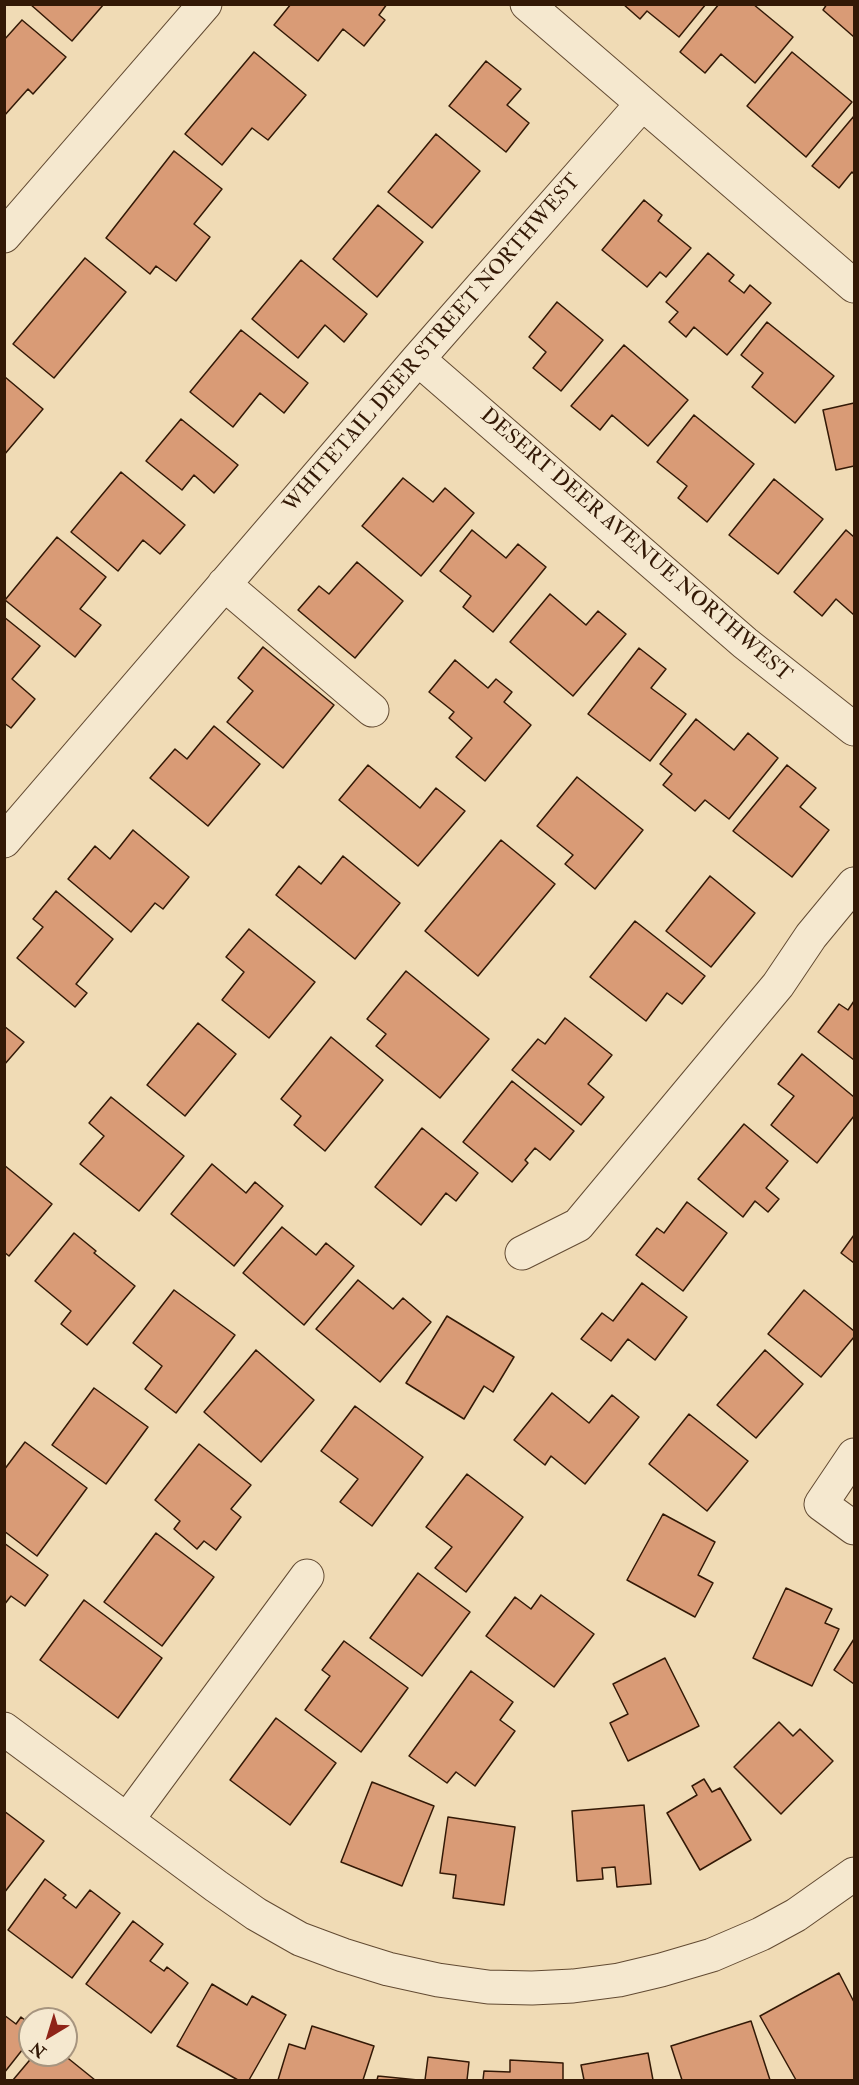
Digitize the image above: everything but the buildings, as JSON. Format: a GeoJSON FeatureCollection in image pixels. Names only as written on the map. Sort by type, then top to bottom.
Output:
{"type":"FeatureCollection","features":[{"type":"Feature","properties":{"kind":"street"},"geometry":{"type":"LineString","coordinates":[[4,236],[205,4]]}},
{"type":"Feature","properties":{"kind":"street"},"geometry":{"type":"LineString","coordinates":[[527,4],[855,286]]}},
{"type":"Feature","properties":{"kind":"street","name":"WHITETAIL DEER STREET NORTHWEST"},"geometry":{"type":"LineString","coordinates":[[4,841],[418,359],[642,104]]}},
{"type":"Feature","properties":{"kind":"street","name":"DESERT DEER AVENUE NORTHWEST"},"geometry":{"type":"LineString","coordinates":[[418,359],[744,643],[855,729]]}},
{"type":"Feature","properties":{"kind":"street"},"geometry":{"type":"LineString","coordinates":[[224,584],[372,710]]}},
{"type":"Feature","properties":{"kind":"street"},"geometry":{"type":"LineString","coordinates":[[522,1253],[578,1225],[778,985],[810,936],[855,884]]}},
{"type":"Feature","properties":{"kind":"street"},"geometry":{"type":"LineString","coordinates":[[855,1455],[821,1504],[855,1528]]}},
{"type":"Feature","properties":{"kind":"street"},"geometry":{"type":"LineString","coordinates":[[127,1820],[307,1576]]}},
{"type":"Feature","properties":{"kind":"street"},"geometry":{"type":"LineString","coordinates":[[4,1729],[256,1914],[300,1939],[387,1969],[438,1980],[488,1987],[573,1986],[619,1980],[671,1967],[761,1934],[796,1915],[855,1874]]}}]}
